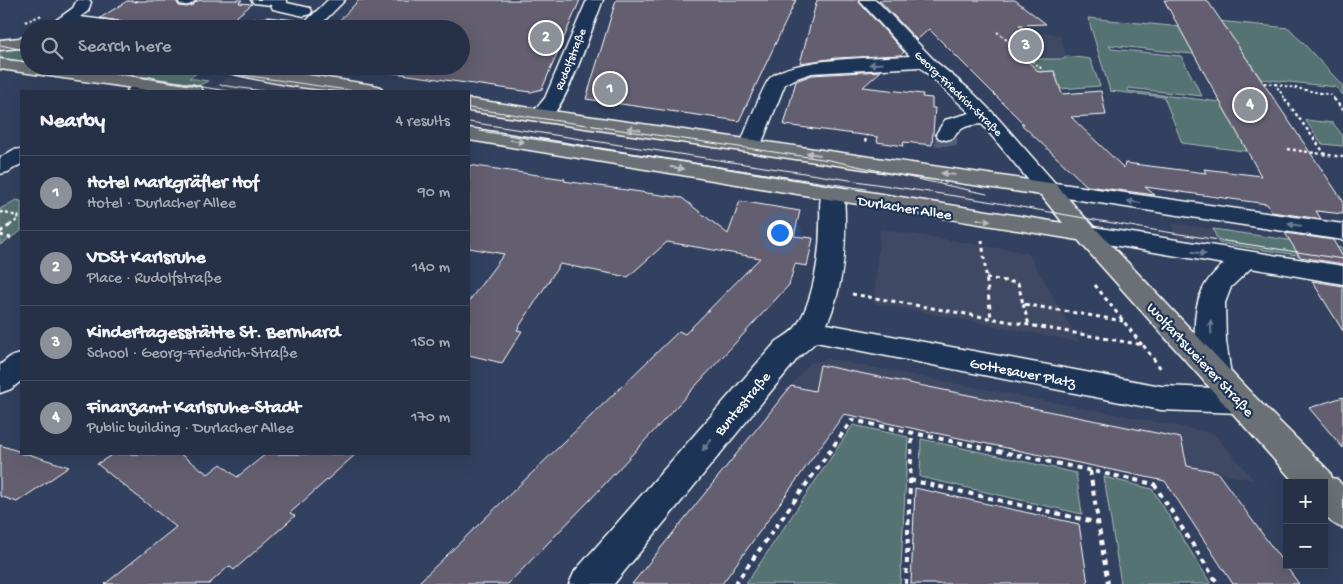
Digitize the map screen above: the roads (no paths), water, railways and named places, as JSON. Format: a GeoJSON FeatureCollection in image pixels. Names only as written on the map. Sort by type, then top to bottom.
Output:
{"type":"FeatureCollection","features":[{"type":"Feature","properties":{"kind":"main road"},"geometry":{"type":"LineString","coordinates":[[0,45],[20,43]]}},
{"type":"Feature","properties":{"kind":"main road"},"geometry":{"type":"LineString","coordinates":[[0,64],[20,67]]}},
{"type":"Feature","properties":{"kind":"main road"},"geometry":{"type":"LineString","coordinates":[[66,75],[143,88],[176,90]]}},
{"type":"Feature","properties":{"kind":"main road"},"geometry":{"type":"LineString","coordinates":[[287,75],[368,90]]}},
{"type":"Feature","properties":{"kind":"main road"},"geometry":{"type":"LineString","coordinates":[[470,105],[1048,189]]}},
{"type":"Feature","properties":{"kind":"main road","name":"Durlacher Allee"},"geometry":{"type":"LineString","coordinates":[[470,134],[832,195],[1087,234]]}},
{"type":"Feature","properties":{"kind":"main road","name":"Wolfartsweierer Straße"},"geometry":{"type":"LineString","coordinates":[[1048,189],[1239,401],[1314,479]]}},
{"type":"Feature","properties":{"kind":"main road"},"geometry":{"type":"LineString","coordinates":[[1328,495],[1343,512]]}},
{"type":"Feature","properties":{"kind":"street"},"geometry":{"type":"LineString","coordinates":[[316,20],[337,0]]}},
{"type":"Feature","properties":{"kind":"street","name":"Rudolfstraße"},"geometry":{"type":"LineString","coordinates":[[541,115],[554,100],[595,0]]}},
{"type":"Feature","properties":{"kind":"street","name":"Georg-Friedrich-Straße"},"geometry":{"type":"LineString","coordinates":[[867,0],[940,77],[965,96],[1027,162],[1048,189]]}},
{"type":"Feature","properties":{"kind":"street"},"geometry":{"type":"LineString","coordinates":[[59,7],[91,1]]}},
{"type":"Feature","properties":{"kind":"street"},"geometry":{"type":"LineString","coordinates":[[65,20],[80,11],[91,1]]}},
{"type":"Feature","properties":{"kind":"street"},"geometry":{"type":"LineString","coordinates":[[258,1],[279,1],[279,6],[293,18],[285,20]]}},
{"type":"Feature","properties":{"kind":"street"},"geometry":{"type":"LineString","coordinates":[[751,145],[777,81],[790,74],[811,68],[924,61]]}},
{"type":"Feature","properties":{"kind":"street"},"geometry":{"type":"LineString","coordinates":[[946,134],[948,128],[957,122],[986,118]]}},
{"type":"Feature","properties":{"kind":"street"},"geometry":{"type":"LineString","coordinates":[[0,167],[20,156]]}},
{"type":"Feature","properties":{"kind":"street"},"geometry":{"type":"LineString","coordinates":[[1048,189],[1343,232]]}},
{"type":"Feature","properties":{"kind":"street","name":"Buntestraße"},"geometry":{"type":"LineString","coordinates":[[589,584],[787,350],[809,331],[824,290],[833,229],[832,195]]}},
{"type":"Feature","properties":{"kind":"street","name":"Durlacher Allee"},"geometry":{"type":"LineString","coordinates":[[1087,234],[1343,275]]}},
{"type":"Feature","properties":{"kind":"street"},"geometry":{"type":"LineString","coordinates":[[1216,375],[1212,361],[1210,313],[1214,296],[1219,284],[1244,260]]}},
{"type":"Feature","properties":{"kind":"street","name":"Gottesauer Platz"},"geometry":{"type":"LineString","coordinates":[[809,331],[1161,398],[1239,401]]}},
{"type":"Feature","properties":{"kind":"street"},"geometry":{"type":"LineString","coordinates":[[0,381],[20,365]]}},
{"type":"Feature","properties":{"kind":"tunnel"},"geometry":{"type":"LineString","coordinates":[[946,134],[946,146]]}},
{"type":"Feature","properties":{"kind":"tram line"},"geometry":{"type":"LineString","coordinates":[[0,45],[20,49]]}},
{"type":"Feature","properties":{"kind":"tram line"},"geometry":{"type":"LineString","coordinates":[[129,75],[222,90]]}},
{"type":"Feature","properties":{"kind":"tram line"},"geometry":{"type":"LineString","coordinates":[[243,75],[347,90]]}},
{"type":"Feature","properties":{"kind":"tram line"},"geometry":{"type":"LineString","coordinates":[[220,85],[256,90]]}},
{"type":"Feature","properties":{"kind":"tram line"},"geometry":{"type":"LineString","coordinates":[[470,108],[829,160],[987,194]]}},
{"type":"Feature","properties":{"kind":"tram line"},"geometry":{"type":"LineString","coordinates":[[470,122],[981,200],[1147,229],[1343,259]]}},
{"type":"Feature","properties":{"kind":"tram line"},"geometry":{"type":"LineString","coordinates":[[480,131],[866,189]]}},
{"type":"Feature","properties":{"kind":"place","name":"VDSt Karlsruhe"},"geometry":{"type":"Point","coordinates":[546,38]}},
{"type":"Feature","properties":{"kind":"place","name":"Kindertagesstätte St. Bernhard"},"geometry":{"type":"Point","coordinates":[1026,46]}},
{"type":"Feature","properties":{"kind":"place","name":"Hotel Markgräfler Hof"},"geometry":{"type":"Point","coordinates":[610,89]}},
{"type":"Feature","properties":{"kind":"place","name":"Finanzamt Karlsruhe-Stadt"},"geometry":{"type":"Point","coordinates":[1250,105]}}]}
